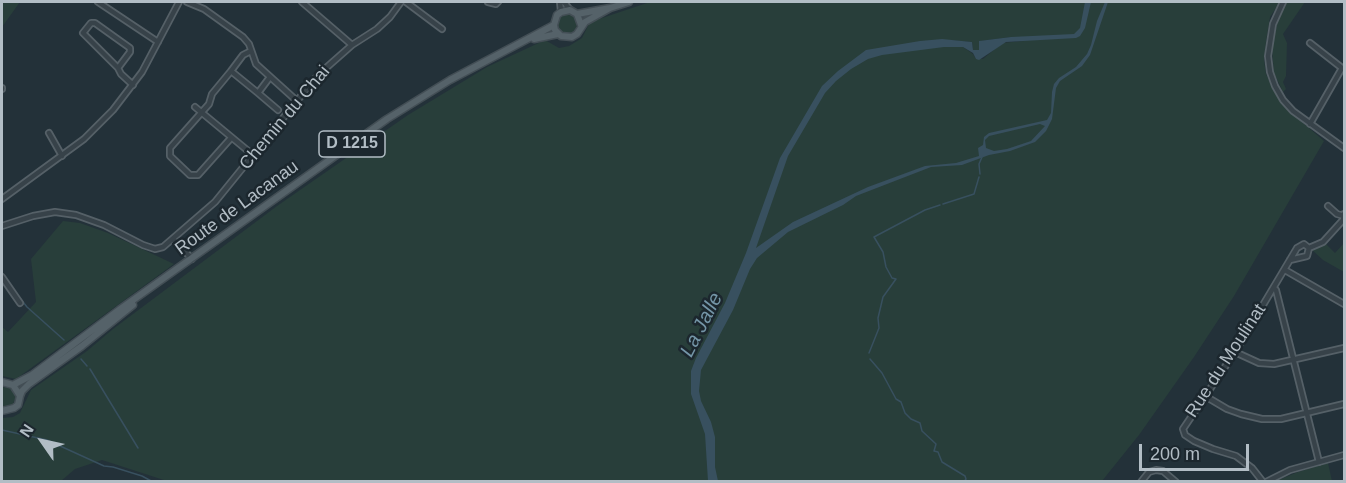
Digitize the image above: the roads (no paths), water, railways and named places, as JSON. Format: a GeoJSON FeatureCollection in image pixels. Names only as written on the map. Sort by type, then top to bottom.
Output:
{"type":"FeatureCollection","features":[{"type":"Feature","properties":{"kind":"main road"},"geometry":{"type":"LineString","coordinates":[[610,8],[581,25],[577,34],[572,37],[566,38],[558,34],[554,25],[555,18],[561,12],[570,10],[577,14],[629,2]]}},
{"type":"Feature","properties":{"kind":"main road"},"geometry":{"type":"LineString","coordinates":[[577,14],[581,25]]}},
{"type":"Feature","properties":{"kind":"main road","name":"D 1215"},"geometry":{"type":"LineString","coordinates":[[521,42],[554,25]]}},
{"type":"Feature","properties":{"kind":"main road","name":"D 1215"},"geometry":{"type":"LineString","coordinates":[[521,42],[558,34]]}},
{"type":"Feature","properties":{"kind":"main road","name":"Route de Lacanau"},"geometry":{"type":"LineString","coordinates":[[13,385],[32,375],[395,114],[450,80],[521,42]]}},
{"type":"Feature","properties":{"kind":"main road","name":"Route de Lacanau"},"geometry":{"type":"LineString","coordinates":[[2,411],[18,405],[22,391],[28,384],[82,346],[155,286]]}},
{"type":"Feature","properties":{"kind":"main road"},"geometry":{"type":"LineString","coordinates":[[3,383],[13,385],[20,396]]}},
{"type":"Feature","properties":{"kind":"street"},"geometry":{"type":"LineString","coordinates":[[98,2],[158,42]]}},
{"type":"Feature","properties":{"kind":"street"},"geometry":{"type":"LineString","coordinates":[[2,198],[93,132],[134,85],[179,2]]}},
{"type":"Feature","properties":{"kind":"street"},"geometry":{"type":"LineString","coordinates":[[187,2],[204,9],[243,37],[252,51],[256,64],[297,101]]}},
{"type":"Feature","properties":{"kind":"street"},"geometry":{"type":"LineString","coordinates":[[302,2],[352,45]]}},
{"type":"Feature","properties":{"kind":"street","name":"Chemin du Chai"},"geometry":{"type":"LineString","coordinates":[[173,239],[215,202],[318,75],[352,45],[383,23],[401,2]]}},
{"type":"Feature","properties":{"kind":"street"},"geometry":{"type":"LineString","coordinates":[[406,2],[442,28]]}},
{"type":"Feature","properties":{"kind":"street"},"geometry":{"type":"LineString","coordinates":[[488,2],[496,4],[498,2]]}},
{"type":"Feature","properties":{"kind":"street"},"geometry":{"type":"LineString","coordinates":[[562,2],[570,10]]}},
{"type":"Feature","properties":{"kind":"street"},"geometry":{"type":"LineString","coordinates":[[561,12],[562,2]]}},
{"type":"Feature","properties":{"kind":"street"},"geometry":{"type":"LineString","coordinates":[[1283,2],[1272,30],[1268,56],[1275,86],[1282,100],[1293,111],[1344,148]]}},
{"type":"Feature","properties":{"kind":"street"},"geometry":{"type":"LineString","coordinates":[[118,68],[130,52],[130,48],[95,23],[91,23],[83,33],[134,85]]}},
{"type":"Feature","properties":{"kind":"street"},"geometry":{"type":"LineString","coordinates":[[1310,43],[1342,68],[1310,123]]}},
{"type":"Feature","properties":{"kind":"street"},"geometry":{"type":"LineString","coordinates":[[231,138],[198,175],[190,175],[170,156],[170,148],[202,112],[212,93],[243,55],[252,51]]}},
{"type":"Feature","properties":{"kind":"street"},"geometry":{"type":"LineString","coordinates":[[231,71],[278,110]]}},
{"type":"Feature","properties":{"kind":"street"},"geometry":{"type":"LineString","coordinates":[[258,93],[270,77]]}},
{"type":"Feature","properties":{"kind":"street"},"geometry":{"type":"LineString","coordinates":[[195,107],[253,154]]}},
{"type":"Feature","properties":{"kind":"street"},"geometry":{"type":"LineString","coordinates":[[49,133],[62,156]]}},
{"type":"Feature","properties":{"kind":"street"},"geometry":{"type":"LineString","coordinates":[[1309,248],[1323,242],[1343,220],[1344,215],[1337,214],[1328,206]]}},
{"type":"Feature","properties":{"kind":"street"},"geometry":{"type":"LineString","coordinates":[[2,217],[4,225],[33,216],[55,213],[76,215],[104,225],[154,249],[163,247],[173,239],[192,259]]}},
{"type":"Feature","properties":{"kind":"street"},"geometry":{"type":"LineString","coordinates":[[1290,260],[1299,246],[1304,244],[1309,248]]}},
{"type":"Feature","properties":{"kind":"street"},"geometry":{"type":"LineString","coordinates":[[1290,260],[1307,256],[1309,248]]}},
{"type":"Feature","properties":{"kind":"street","name":"Rue du Moulinat"},"geometry":{"type":"LineString","coordinates":[[1265,482],[1236,456],[1213,449],[1185,435],[1183,429],[1235,352],[1290,260]]}},
{"type":"Feature","properties":{"kind":"street"},"geometry":{"type":"LineString","coordinates":[[1285,270],[1344,304]]}},
{"type":"Feature","properties":{"kind":"street"},"geometry":{"type":"LineString","coordinates":[[2,278],[20,303]]}},
{"type":"Feature","properties":{"kind":"street"},"geometry":{"type":"LineString","coordinates":[[1274,288],[1319,462]]}},
{"type":"Feature","properties":{"kind":"street"},"geometry":{"type":"LineString","coordinates":[[1235,352],[1259,363],[1274,364],[1344,348]]}},
{"type":"Feature","properties":{"kind":"street"},"geometry":{"type":"LineString","coordinates":[[1205,396],[1227,409],[1253,418],[1281,419],[1344,404]]}},
{"type":"Feature","properties":{"kind":"street"},"geometry":{"type":"LineString","coordinates":[[1265,482],[1290,470],[1344,455]]}},
{"type":"Feature","properties":{"kind":"street"},"geometry":{"type":"LineString","coordinates":[[1141,482],[1149,472],[1156,470],[1162,471],[1176,482]]}},
{"type":"Feature","properties":{"kind":"water"},"geometry":{"type":"Polygon","coordinates":[[[1085,2],[1091,2],[1085,28],[1076,38],[1006,42],[979,60],[963,47],[944,47],[882,55],[868,59],[851,69],[825,93],[788,156],[756,248],[793,222],[868,187],[925,166],[956,163],[979,156],[978,148],[983,145],[984,137],[989,133],[1047,120],[1051,113],[1054,84],[1076,67],[1087,54],[1097,21],[1105,2],[1108,2],[1090,55],[1082,66],[1060,81],[1056,88],[1052,119],[1046,131],[1035,142],[962,165],[931,167],[856,196],[843,205],[788,232],[757,258],[701,370],[699,391],[715,437],[715,467],[718,481],[708,481],[705,434],[691,394],[691,371],[725,303],[746,253],[780,158],[822,86],[866,50],[942,39],[972,42],[973,50],[979,50],[979,41],[1074,34],[1080,28],[1085,2]],[[1040,124],[989,136],[985,140],[986,148],[994,151],[1007,149],[1031,141],[1045,126],[1040,124]]]}},
{"type":"Feature","properties":{"kind":"waterway"},"geometry":{"type":"LineString","coordinates":[[980,174],[979,164],[982,157]]}},
{"type":"Feature","properties":{"kind":"waterway"},"geometry":{"type":"LineString","coordinates":[[943,204],[974,194],[979,177]]}},
{"type":"Feature","properties":{"kind":"waterway"},"geometry":{"type":"LineString","coordinates":[[869,353],[879,328],[878,318],[883,297],[896,279],[892,278],[886,267],[883,252],[874,237],[925,210],[940,205]]}},
{"type":"Feature","properties":{"kind":"waterway"},"geometry":{"type":"LineString","coordinates":[[16,293],[27,307],[64,340]]}},
{"type":"Feature","properties":{"kind":"waterway"},"geometry":{"type":"LineString","coordinates":[[81,359],[87,366]]}},
{"type":"Feature","properties":{"kind":"waterway"},"geometry":{"type":"LineString","coordinates":[[870,359],[882,373],[896,399],[901,402],[905,413],[920,423],[922,431],[936,444],[934,451],[938,452],[942,462],[965,476],[964,482]]}},
{"type":"Feature","properties":{"kind":"waterway"},"geometry":{"type":"LineString","coordinates":[[90,369],[138,448]]}},
{"type":"Feature","properties":{"kind":"waterway"},"geometry":{"type":"LineString","coordinates":[[2,430],[47,440],[104,466],[142,476],[153,482]]}},
{"type":"Feature","properties":{"kind":"water label","name":"La Jalle"},"geometry":{"type":"Point","coordinates":[702,325]}}]}
